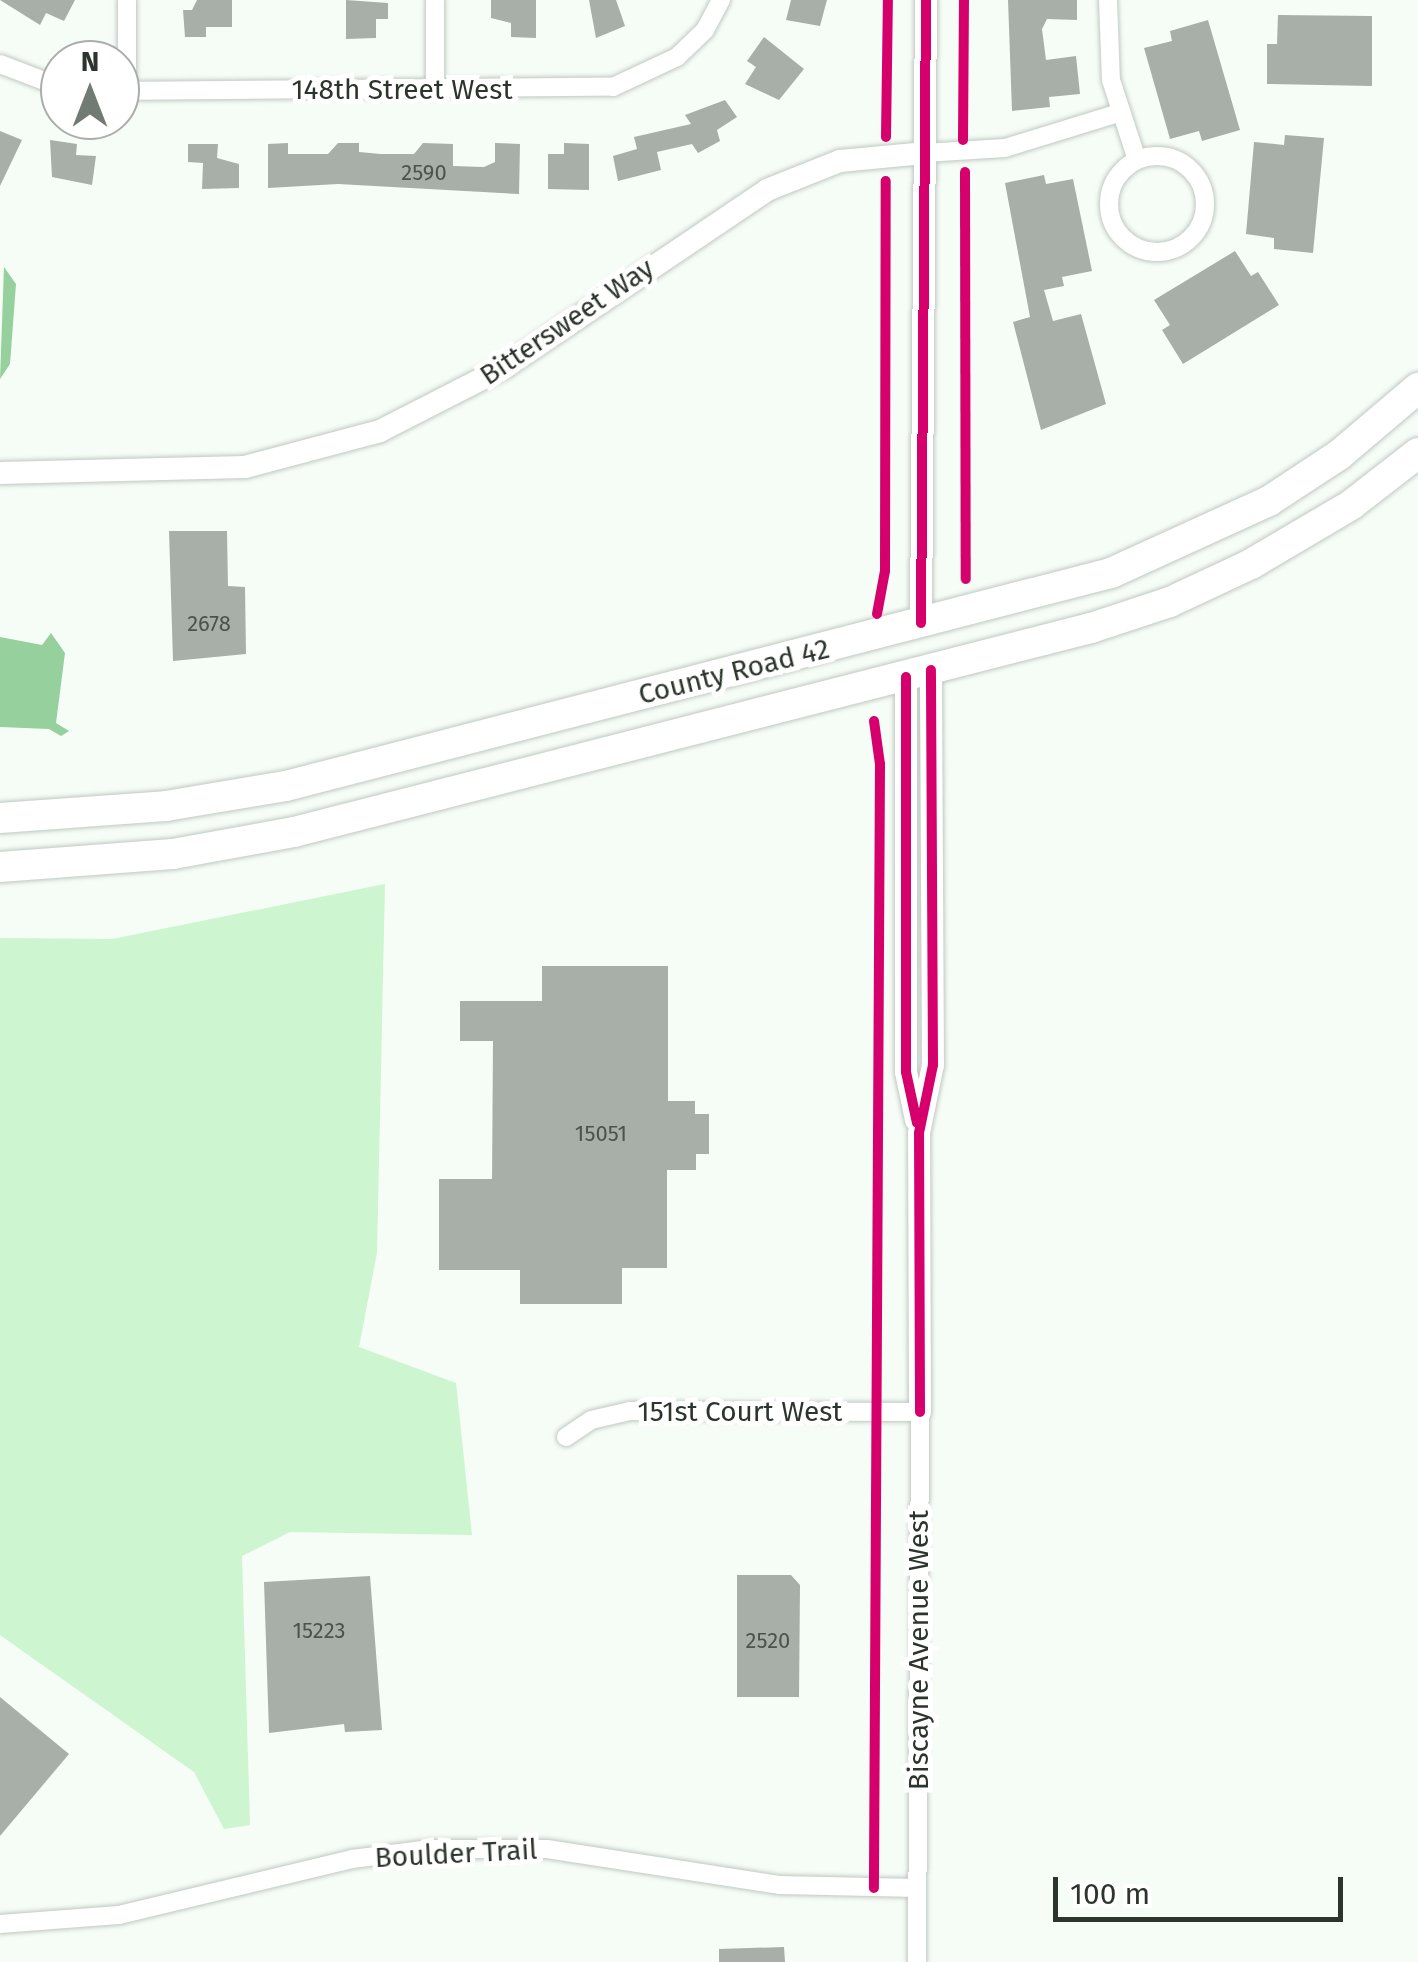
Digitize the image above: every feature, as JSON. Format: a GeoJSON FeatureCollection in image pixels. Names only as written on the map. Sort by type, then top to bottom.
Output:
{"type":"FeatureCollection","features":[{"type":"Feature","properties":{"kind":"highway","name":"County Road 42"},"geometry":{"type":"LineString","coordinates":[[0,818],[166,806],[286,786],[1112,573],[1191,542],[1305,479],[1418,388]]}},
{"type":"Feature","properties":{"kind":"highway","name":"County Road 42"},"geometry":{"type":"LineString","coordinates":[[0,867],[173,854],[294,832],[918,673],[1170,602],[1299,538],[1418,452]]}},
{"type":"Feature","properties":{"kind":"street"},"geometry":{"type":"LineString","coordinates":[[125,40],[126,0]]}},
{"type":"Feature","properties":{"kind":"street"},"geometry":{"type":"LineString","coordinates":[[434,90],[435,0]]}},
{"type":"Feature","properties":{"kind":"street","name":"148th Street West"},"geometry":{"type":"LineString","coordinates":[[140,91],[613,87],[676,57],[705,30],[720,0]]}},
{"type":"Feature","properties":{"kind":"street"},"geometry":{"type":"LineString","coordinates":[[921,623],[926,0]]}},
{"type":"Feature","properties":{"kind":"street"},"geometry":{"type":"LineString","coordinates":[[1108,0],[1119,113],[1138,160]]}},
{"type":"Feature","properties":{"kind":"street"},"geometry":{"type":"LineString","coordinates":[[0,64],[40,79]]}},
{"type":"Feature","properties":{"kind":"street","name":"Bittersweet Way"},"geometry":{"type":"LineString","coordinates":[[0,472],[234,468],[366,436],[505,366],[767,190],[840,160],[1004,148],[1119,113]]}},
{"type":"Feature","properties":{"kind":"street"},"geometry":{"type":"LineString","coordinates":[[1170,157],[1197,177],[1204,192],[1200,225],[1176,248],[1144,250],[1117,230],[1110,215],[1114,182],[1138,160],[1170,157]]}},
{"type":"Feature","properties":{"kind":"street"},"geometry":{"type":"LineString","coordinates":[[918,673],[932,1065],[919,1133],[920,1412]]}},
{"type":"Feature","properties":{"kind":"street","name":"151st Court West"},"geometry":{"type":"LineString","coordinates":[[566,1436],[591,1420],[629,1411],[920,1412]]}},
{"type":"Feature","properties":{"kind":"street","name":"Biscayne Avenue West"},"geometry":{"type":"LineString","coordinates":[[917,1962],[920,1412]]}},
{"type":"Feature","properties":{"kind":"street","name":"Boulder Trail"},"geometry":{"type":"LineString","coordinates":[[0,1924],[119,1915],[352,1860],[430,1849],[547,1849],[780,1885],[917,1888]]}},
{"type":"Feature","properties":{"kind":"shaded area"},"geometry":{"type":"Polygon","coordinates":[[[4,267],[16,284],[10,364],[0,379],[4,267]]]}},
{"type":"Feature","properties":{"kind":"shaded area"},"geometry":{"type":"Polygon","coordinates":[[[51,633],[65,653],[56,723],[69,731],[61,736],[49,729],[0,727],[0,637],[42,645],[51,633]]]}},
{"type":"Feature","properties":{"kind":"shaded area"},"geometry":{"type":"Polygon","coordinates":[[[385,884],[377,1253],[359,1347],[456,1383],[472,1535],[290,1532],[242,1556],[250,1825],[224,1829],[194,1772],[0,1635],[0,938],[112,939],[385,884]]]}},
{"type":"Feature","properties":{"kind":"building"},"geometry":{"type":"Polygon","coordinates":[[[0,0],[75,0],[64,21],[46,13],[40,25],[0,0]]]}},
{"type":"Feature","properties":{"kind":"building"},"geometry":{"type":"Polygon","coordinates":[[[197,0],[232,0],[232,27],[206,27],[206,37],[185,37],[183,10],[192,10],[197,0]]]}},
{"type":"Feature","properties":{"kind":"building"},"geometry":{"type":"Polygon","coordinates":[[[346,0],[388,3],[388,19],[376,19],[376,38],[346,39],[346,0]]]}},
{"type":"Feature","properties":{"kind":"building"},"geometry":{"type":"Polygon","coordinates":[[[491,0],[536,0],[536,38],[511,37],[511,23],[491,18],[491,0]]]}},
{"type":"Feature","properties":{"kind":"building"},"geometry":{"type":"Polygon","coordinates":[[[589,0],[616,0],[625,26],[596,38],[589,0]]]}},
{"type":"Feature","properties":{"kind":"building"},"geometry":{"type":"Polygon","coordinates":[[[791,0],[827,0],[820,26],[786,20],[791,0]]]}},
{"type":"Feature","properties":{"kind":"building"},"geometry":{"type":"Polygon","coordinates":[[[1008,0],[1077,0],[1077,20],[1047,19],[1042,29],[1046,60],[1076,56],[1080,94],[1049,97],[1050,107],[1012,111],[1008,0]]]}},
{"type":"Feature","properties":{"kind":"building"},"geometry":{"type":"Polygon","coordinates":[[[1278,15],[1372,16],[1372,86],[1267,84],[1267,44],[1277,44],[1278,15]]]}},
{"type":"Feature","properties":{"kind":"building"},"geometry":{"type":"Polygon","coordinates":[[[1208,20],[1240,130],[1202,141],[1199,131],[1170,139],[1144,48],[1172,41],[1170,31],[1208,20]]]}},
{"type":"Feature","properties":{"kind":"building"},"geometry":{"type":"Polygon","coordinates":[[[764,37],[804,69],[779,100],[745,84],[756,67],[747,61],[764,37]]]}},
{"type":"Feature","properties":{"kind":"building"},"geometry":{"type":"Polygon","coordinates":[[[725,100],[737,117],[717,130],[720,141],[698,153],[692,144],[657,152],[661,170],[618,181],[613,156],[637,149],[634,137],[691,124],[685,115],[725,100]]]}},
{"type":"Feature","properties":{"kind":"building"},"geometry":{"type":"Polygon","coordinates":[[[0,131],[22,140],[0,186],[0,131]]]}},
{"type":"Feature","properties":{"kind":"building"},"geometry":{"type":"Polygon","coordinates":[[[1285,135],[1324,138],[1313,253],[1274,249],[1274,238],[1246,234],[1254,142],[1284,145],[1285,135]]]}},
{"type":"Feature","properties":{"kind":"building"},"geometry":{"type":"Polygon","coordinates":[[[50,140],[77,144],[76,155],[96,156],[92,185],[52,177],[50,140]]]}},
{"type":"Feature","properties":{"kind":"building"},"geometry":{"type":"Polygon","coordinates":[[[288,143],[288,154],[328,154],[338,143],[359,143],[359,152],[381,154],[414,154],[423,143],[453,144],[453,166],[484,167],[495,162],[495,143],[520,144],[519,194],[338,184],[268,188],[268,144],[288,143]]]}},
{"type":"Feature","properties":{"kind":"building"},"geometry":{"type":"Polygon","coordinates":[[[564,143],[589,144],[589,190],[548,189],[548,154],[564,154],[564,143]]]}},
{"type":"Feature","properties":{"kind":"building"},"geometry":{"type":"Polygon","coordinates":[[[188,144],[218,144],[217,158],[239,164],[239,188],[202,189],[203,163],[188,162],[188,144]]]}},
{"type":"Feature","properties":{"kind":"building"},"geometry":{"type":"Polygon","coordinates":[[[1044,175],[1046,184],[1073,179],[1092,271],[1062,277],[1064,286],[1044,290],[1053,321],[1081,314],[1106,404],[1041,430],[1013,322],[1030,317],[1005,183],[1044,175]]]}},
{"type":"Feature","properties":{"kind":"building"},"geometry":{"type":"Polygon","coordinates":[[[1235,251],[1251,276],[1258,272],[1279,305],[1183,364],[1162,330],[1170,325],[1154,300],[1235,251]]]}},
{"type":"Feature","properties":{"kind":"building"},"geometry":{"type":"Polygon","coordinates":[[[169,531],[227,531],[228,586],[245,587],[246,654],[173,661],[169,531]]]}},
{"type":"Feature","properties":{"kind":"building"},"geometry":{"type":"Polygon","coordinates":[[[542,966],[668,966],[668,1101],[695,1101],[695,1114],[709,1114],[709,1154],[696,1154],[696,1170],[667,1170],[667,1268],[622,1268],[622,1304],[520,1304],[520,1270],[439,1270],[439,1179],[492,1179],[493,1041],[460,1041],[460,1001],[542,1001],[542,966]]]}},
{"type":"Feature","properties":{"kind":"building"},"geometry":{"type":"Polygon","coordinates":[[[737,1575],[791,1575],[800,1585],[799,1697],[737,1697],[737,1575]]]}},
{"type":"Feature","properties":{"kind":"building"},"geometry":{"type":"Polygon","coordinates":[[[370,1576],[382,1730],[345,1732],[344,1724],[269,1733],[264,1582],[370,1576]]]}},
{"type":"Feature","properties":{"kind":"building"},"geometry":{"type":"Polygon","coordinates":[[[0,1697],[69,1754],[0,1836],[0,1697]]]}},
{"type":"Feature","properties":{"kind":"building"},"geometry":{"type":"Polygon","coordinates":[[[784,1947],[785,1962],[719,1962],[719,1949],[784,1947]]]}},
{"type":"Feature","properties":{"kind":"cycle path"},"geometry":{"type":"LineString","coordinates":[[886,137],[888,0]]}},
{"type":"Feature","properties":{"kind":"cycle path"},"geometry":{"type":"LineString","coordinates":[[921,623],[926,0]]}},
{"type":"Feature","properties":{"kind":"cycle path"},"geometry":{"type":"LineString","coordinates":[[963,140],[964,0]]}},
{"type":"Feature","properties":{"kind":"cycle path"},"geometry":{"type":"LineString","coordinates":[[965,172],[966,579]]}},
{"type":"Feature","properties":{"kind":"cycle path"},"geometry":{"type":"LineString","coordinates":[[877,614],[885,571],[886,181]]}},
{"type":"Feature","properties":{"kind":"cycle path"},"geometry":{"type":"LineString","coordinates":[[920,1412],[919,1133],[933,1065],[931,670]]}},
{"type":"Feature","properties":{"kind":"cycle path"},"geometry":{"type":"LineString","coordinates":[[906,677],[906,1072],[917,1123]]}},
{"type":"Feature","properties":{"kind":"cycle path"},"geometry":{"type":"LineString","coordinates":[[874,721],[880,764],[874,1888]]}}]}
